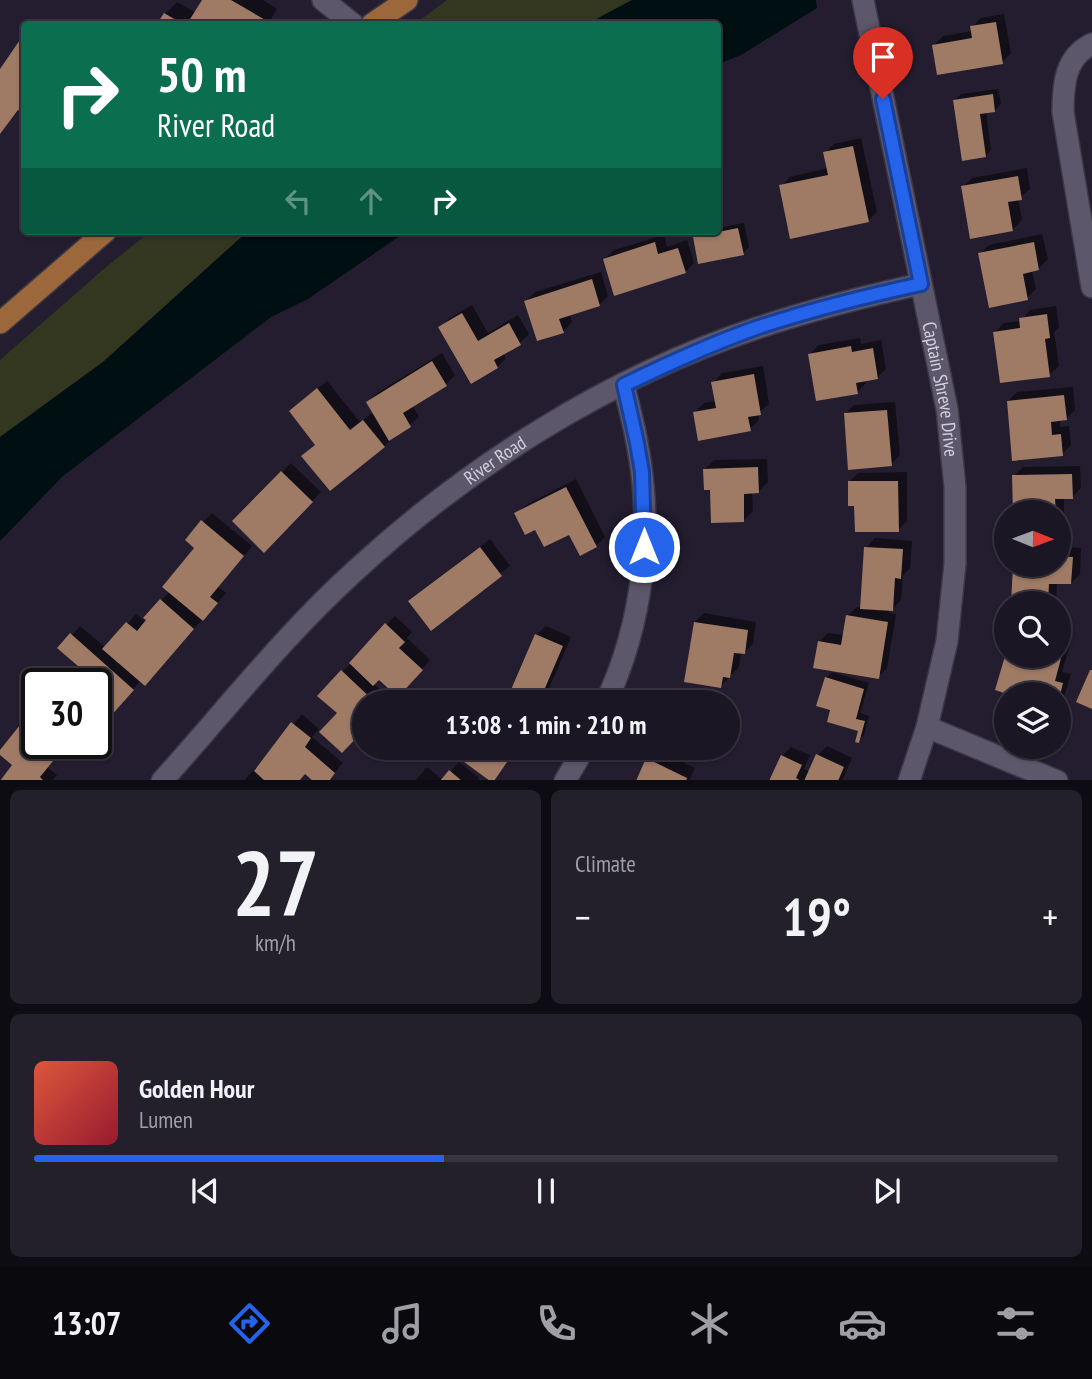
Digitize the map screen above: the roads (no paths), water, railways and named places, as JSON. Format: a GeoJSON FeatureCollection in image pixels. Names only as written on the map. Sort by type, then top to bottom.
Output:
{"type":"FeatureCollection","features":[{"type":"Feature","properties":{"kind":"main road"},"geometry":{"type":"LineString","coordinates":[[376,21],[408,0]]}},
{"type":"Feature","properties":{"kind":"main road"},"geometry":{"type":"LineString","coordinates":[[0,323],[101,235]]}},
{"type":"Feature","properties":{"kind":"street"},"geometry":{"type":"LineString","coordinates":[[323,0],[348,21]]}},
{"type":"Feature","properties":{"kind":"street","name":"Captain Shreve Drive"},"geometry":{"type":"LineString","coordinates":[[863,0],[947,409],[955,487],[955,564],[947,641],[927,727],[909,780]]}},
{"type":"Feature","properties":{"kind":"street"},"geometry":{"type":"LineString","coordinates":[[1092,44],[1072,58],[1063,85],[1063,111],[1092,287]]}},
{"type":"Feature","properties":{"kind":"street","name":"River Road"},"geometry":{"type":"LineString","coordinates":[[162,780],[254,675],[321,604],[412,521],[520,443],[624,385],[755,328],[841,302],[921,284]]}},
{"type":"Feature","properties":{"kind":"street"},"geometry":{"type":"LineString","coordinates":[[611,690],[631,631],[642,575],[644,547],[642,472],[624,385]]}},
{"type":"Feature","properties":{"kind":"street"},"geometry":{"type":"LineString","coordinates":[[927,727],[1057,780]]}},
{"type":"Feature","properties":{"kind":"street"},"geometry":{"type":"LineString","coordinates":[[565,780],[577,760]]}}]}
